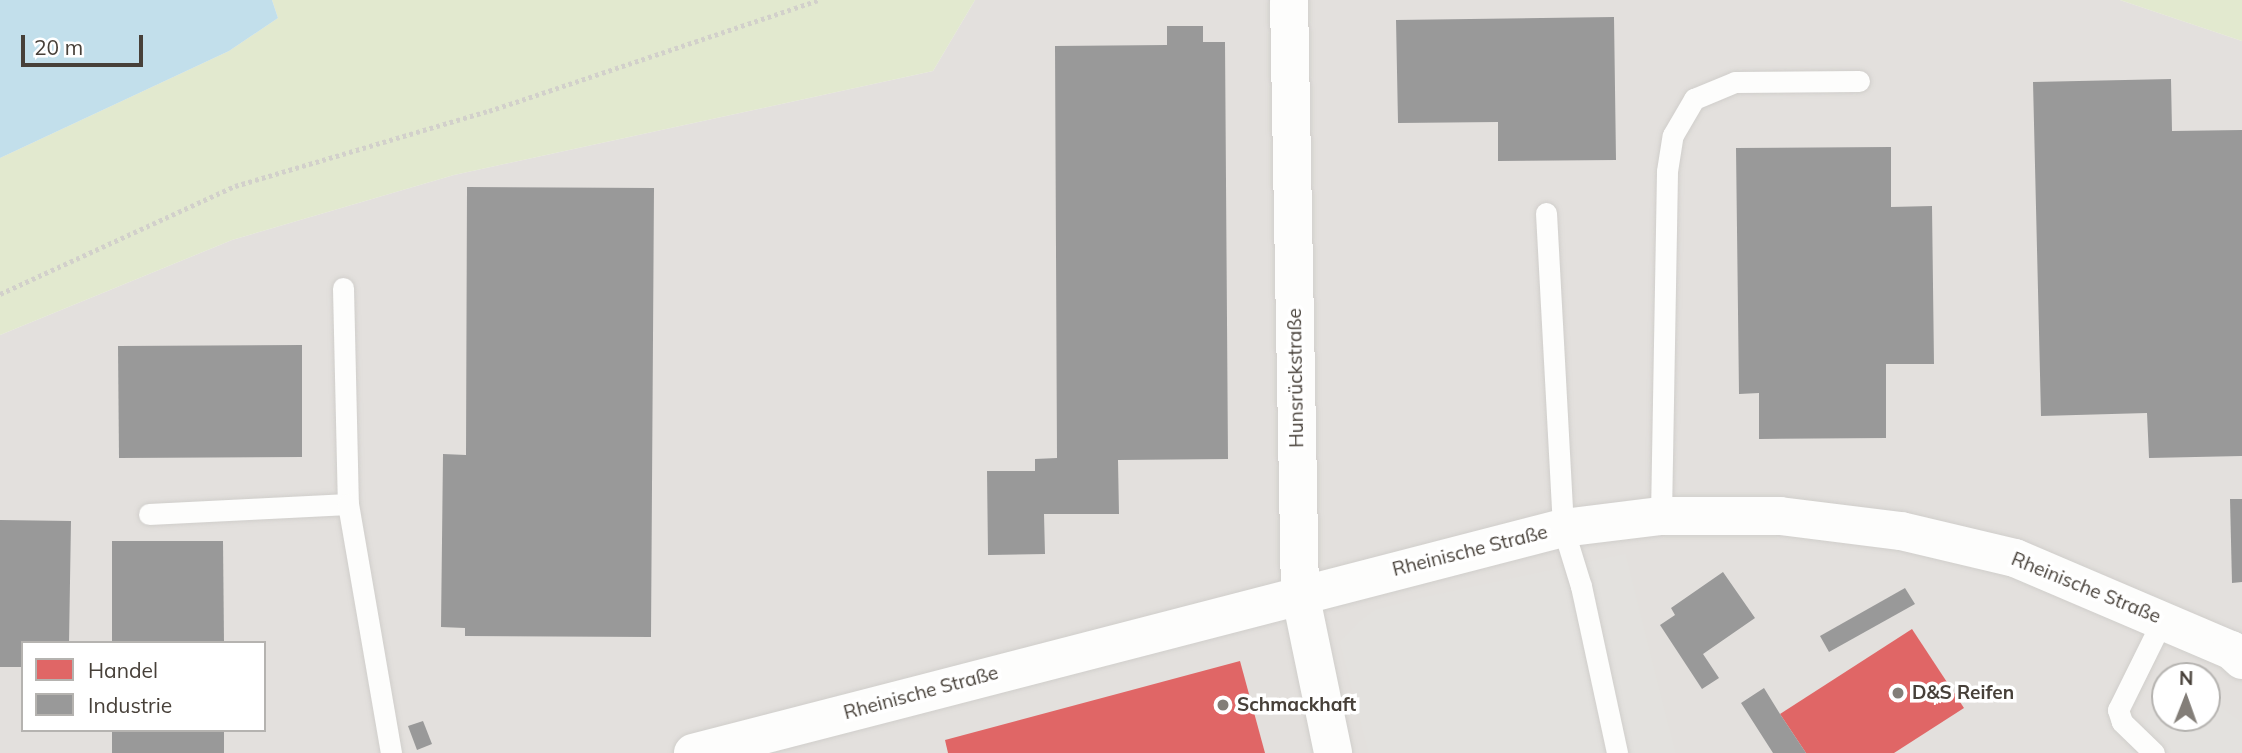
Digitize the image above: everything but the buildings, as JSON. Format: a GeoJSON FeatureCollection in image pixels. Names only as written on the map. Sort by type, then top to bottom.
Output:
{"type":"FeatureCollection","features":[{"type":"Feature","properties":{"kind":"street","name":"Hunsrückstraße"},"geometry":{"type":"LineString","coordinates":[[1289,0],[1300,593],[1333,753]]}},
{"type":"Feature","properties":{"kind":"street","name":"Rheinische Straße"},"geometry":{"type":"LineString","coordinates":[[693,753],[1300,593],[1563,528],[1661,516],[1780,516],[1901,531],[2015,558],[2163,619],[2231,650],[2242,660]]}},
{"type":"Feature","properties":{"kind":"lane"},"geometry":{"type":"LineString","coordinates":[[1661,516],[1667,172],[1673,135],[1694,99],[1735,82],[1859,81]]}},
{"type":"Feature","properties":{"kind":"lane"},"geometry":{"type":"LineString","coordinates":[[1546,213],[1563,528],[1581,586],[1617,753]]}},
{"type":"Feature","properties":{"kind":"lane"},"geometry":{"type":"LineString","coordinates":[[343,288],[348,504],[391,753]]}},
{"type":"Feature","properties":{"kind":"lane"},"geometry":{"type":"LineString","coordinates":[[149,514],[348,504]]}},
{"type":"Feature","properties":{"kind":"lane"},"geometry":{"type":"LineString","coordinates":[[2154,753],[2122,722],[2118,710],[2163,619]]}},
{"type":"Feature","properties":{"kind":"path"},"geometry":{"type":"LineString","coordinates":[[0,295],[235,186],[489,111],[819,0]]}},
{"type":"Feature","properties":{"kind":"shaded area"},"geometry":{"type":"Polygon","coordinates":[[[975,0],[2120,0],[2242,41],[2242,753],[0,753],[0,335],[232,240],[454,175],[933,71],[975,0]]]}},
{"type":"Feature","properties":{"kind":"shaded area"},"geometry":{"type":"Polygon","coordinates":[[[1625,554],[1675,753],[1369,753],[1340,642],[1359,622],[1375,610],[1425,597],[1625,554]]]}},
{"type":"Feature","properties":{"kind":"shaded area"},"geometry":{"type":"Polygon","coordinates":[[[2221,707],[2242,723],[2242,753],[2130,753],[2151,710],[2151,732],[2221,732],[2221,707]]]}},
{"type":"Feature","properties":{"kind":"green space"},"geometry":{"type":"Polygon","coordinates":[[[272,0],[975,0],[933,71],[454,175],[232,240],[0,335],[0,158],[229,51],[278,18],[272,0]]]}},
{"type":"Feature","properties":{"kind":"green space"},"geometry":{"type":"Polygon","coordinates":[[[2120,0],[2242,0],[2242,41],[2120,0]]]}},
{"type":"Feature","properties":{"kind":"water"},"geometry":{"type":"Polygon","coordinates":[[[0,0],[272,0],[278,18],[229,51],[0,158],[0,0]]]}},
{"type":"Feature","properties":{"kind":"place","name":"D&S Reifen"},"geometry":{"type":"Point","coordinates":[1898,693]}},
{"type":"Feature","properties":{"kind":"place","name":"Schmackhaft"},"geometry":{"type":"Point","coordinates":[1223,705]}}]}
